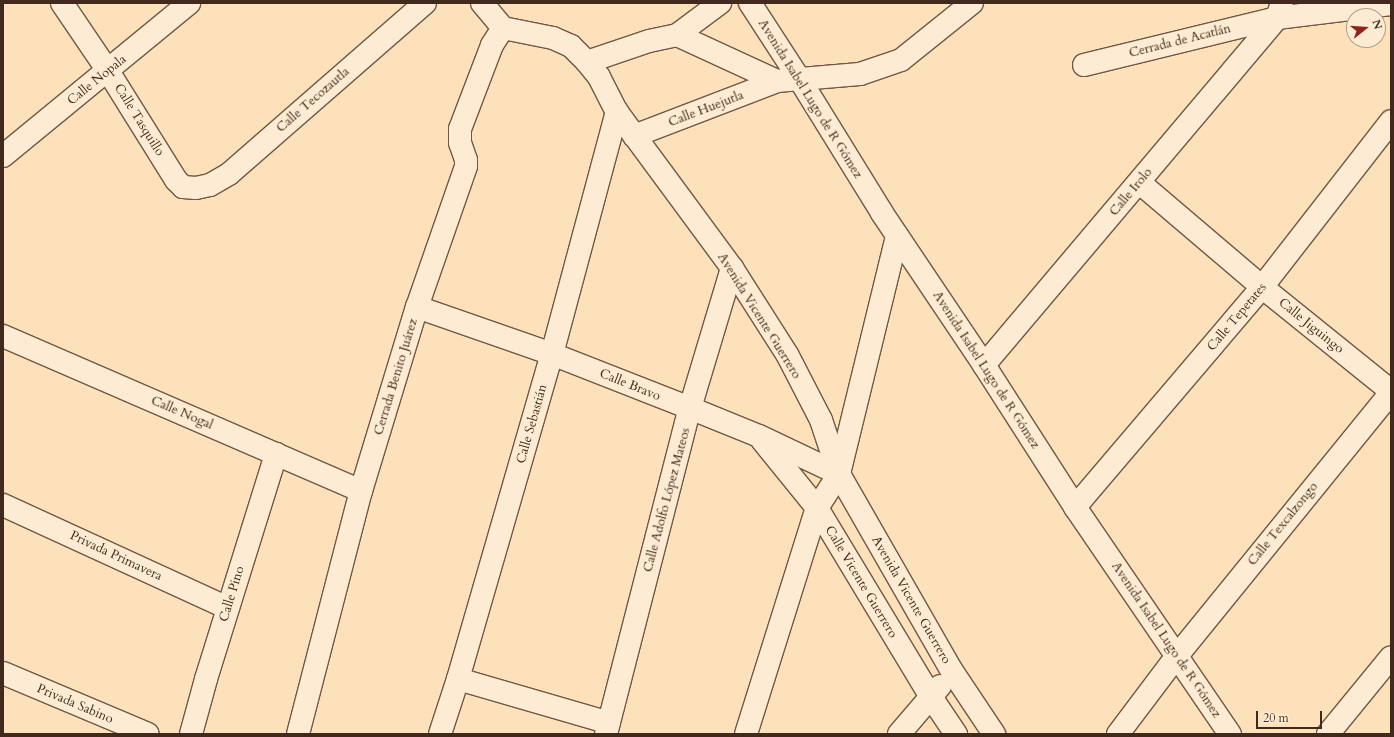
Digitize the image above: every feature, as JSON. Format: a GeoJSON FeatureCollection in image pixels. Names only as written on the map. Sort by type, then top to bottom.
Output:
{"type":"FeatureCollection","features":[{"type":"Feature","properties":{"kind":"street","name":"Calle Tasquillo"},"geometry":{"type":"LineString","coordinates":[[62,3],[108,71],[176,180],[183,187],[196,188]]}},
{"type":"Feature","properties":{"kind":"street","name":"Calle Nopala"},"geometry":{"type":"LineString","coordinates":[[3,156],[189,3]]}},
{"type":"Feature","properties":{"kind":"street","name":"Calle Tecozautla"},"geometry":{"type":"LineString","coordinates":[[196,188],[210,186],[229,174],[425,3]]}},
{"type":"Feature","properties":{"kind":"street"},"geometry":{"type":"LineString","coordinates":[[482,3],[503,28]]}},
{"type":"Feature","properties":{"kind":"street"},"geometry":{"type":"LineString","coordinates":[[587,62],[649,41],[677,35],[720,3]]}},
{"type":"Feature","properties":{"kind":"street","name":"Avenida Isabel Lugo de R Gómez"},"geometry":{"type":"LineString","coordinates":[[750,3],[800,80],[897,236],[984,365],[1075,507],[1230,734]]}},
{"type":"Feature","properties":{"kind":"street","name":"Calle Huejutla"},"geometry":{"type":"LineString","coordinates":[[634,136],[777,81],[860,74],[900,60],[972,3]]}},
{"type":"Feature","properties":{"kind":"street","name":"Cerrada de Acatlán"},"geometry":{"type":"LineString","coordinates":[[1084,65],[1279,10],[1391,4]]}},
{"type":"Feature","properties":{"kind":"street","name":"Calle Irolo"},"geometry":{"type":"LineString","coordinates":[[984,365],[1140,183],[1279,10]]}},
{"type":"Feature","properties":{"kind":"street","name":"Avenida Vicente Guerrero"},"geometry":{"type":"LineString","coordinates":[[503,28],[553,38],[571,46],[587,62],[599,78],[617,112],[732,268],[788,356],[821,420],[839,474],[952,671],[994,734]]}},
{"type":"Feature","properties":{"kind":"street","name":"Cerrada Benito Juárez"},"geometry":{"type":"LineString","coordinates":[[298,734],[361,491],[417,307],[466,166],[466,160],[460,143],[460,130],[492,45],[503,28]]}},
{"type":"Feature","properties":{"kind":"street","name":"Calle Huejutla"},"geometry":{"type":"LineString","coordinates":[[677,35],[777,81]]}},
{"type":"Feature","properties":{"kind":"street","name":"Calle Sebastián"},"geometry":{"type":"LineString","coordinates":[[440,734],[458,679],[552,354],[617,112]]}},
{"type":"Feature","properties":{"kind":"street","name":"Calle Tepetates"},"geometry":{"type":"LineString","coordinates":[[1075,507],[1262,287],[1391,121]]}},
{"type":"Feature","properties":{"kind":"street","name":"Calle Jiguingo"},"geometry":{"type":"LineString","coordinates":[[1140,183],[1262,287],[1391,392]]}},
{"type":"Feature","properties":{"kind":"street"},"geometry":{"type":"LineString","coordinates":[[746,734],[817,508],[839,474],[897,236]]}},
{"type":"Feature","properties":{"kind":"street","name":"Calle Adolfo López Mateos"},"geometry":{"type":"LineString","coordinates":[[607,729],[690,408],[732,268]]}},
{"type":"Feature","properties":{"kind":"street","name":"Calle Bravo"},"geometry":{"type":"LineString","coordinates":[[417,307],[552,354],[690,408],[759,436],[839,474]]}},
{"type":"Feature","properties":{"kind":"street","name":"Calle Nogal"},"geometry":{"type":"LineString","coordinates":[[3,336],[361,491]]}},
{"type":"Feature","properties":{"kind":"street","name":"Calle Texcalzongo"},"geometry":{"type":"LineString","coordinates":[[1118,734],[1176,657],[1391,392]]}},
{"type":"Feature","properties":{"kind":"street","name":"Calle Vicente Guerrero"},"geometry":{"type":"LineString","coordinates":[[759,436],[817,508],[931,697],[956,734]]}},
{"type":"Feature","properties":{"kind":"street","name":"Calle Pino"},"geometry":{"type":"LineString","coordinates":[[191,734],[276,454]]}},
{"type":"Feature","properties":{"kind":"street","name":"Privada Primavera"},"geometry":{"type":"LineString","coordinates":[[3,505],[228,608]]}},
{"type":"Feature","properties":{"kind":"street"},"geometry":{"type":"LineString","coordinates":[[1328,734],[1391,657]]}},
{"type":"Feature","properties":{"kind":"street"},"geometry":{"type":"LineString","coordinates":[[899,734],[952,671]]}},
{"type":"Feature","properties":{"kind":"street","name":"Privada Sabino"},"geometry":{"type":"LineString","coordinates":[[3,673],[148,734]]}},
{"type":"Feature","properties":{"kind":"street"},"geometry":{"type":"LineString","coordinates":[[458,679],[607,729]]}}]}
